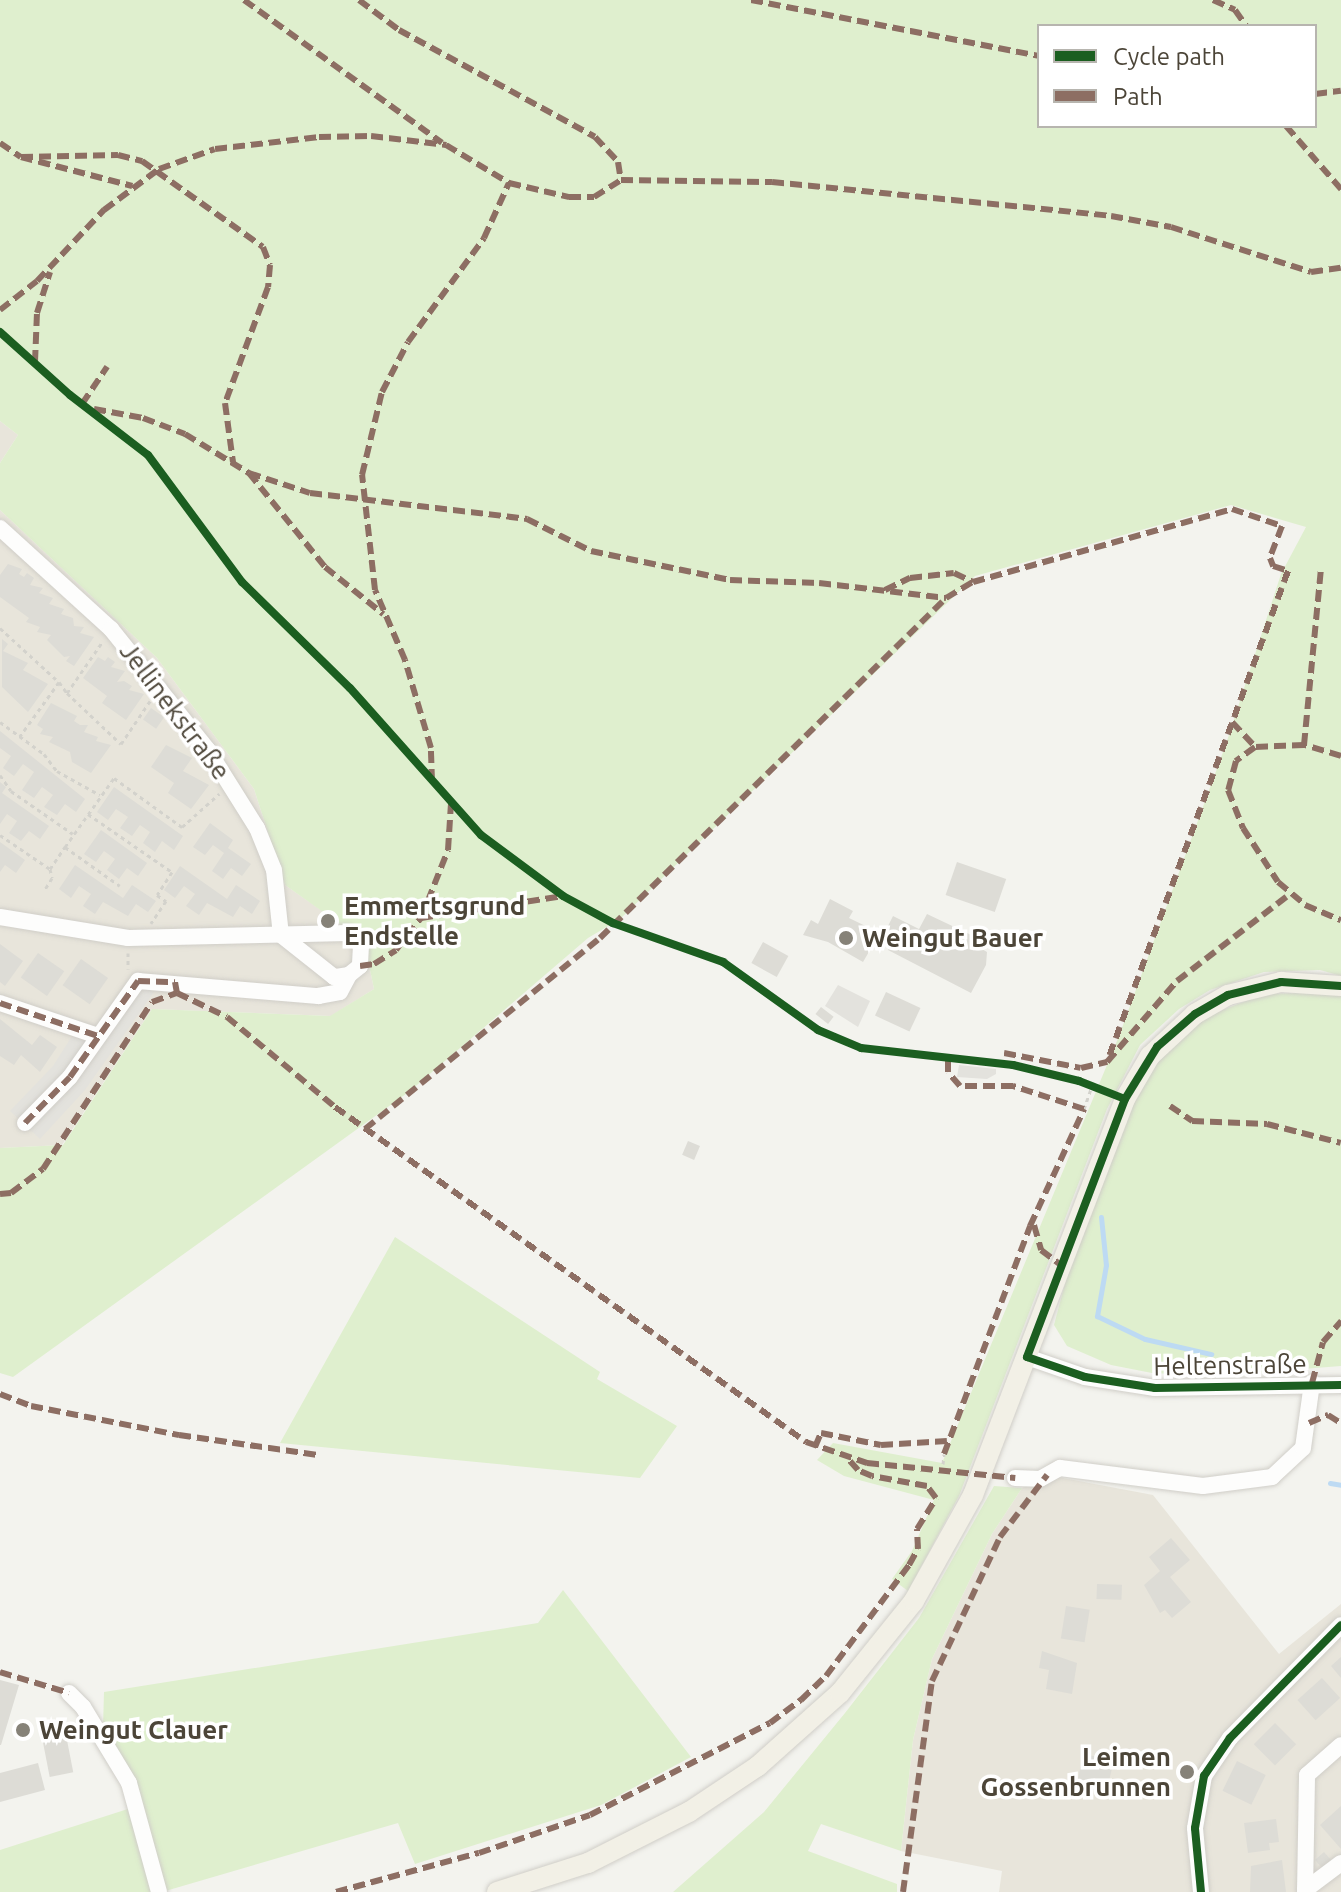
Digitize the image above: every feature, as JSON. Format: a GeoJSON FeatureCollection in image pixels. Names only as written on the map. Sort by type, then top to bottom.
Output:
{"type":"FeatureCollection","features":[{"type":"Feature","properties":{"kind":"main road"},"geometry":{"type":"LineString","coordinates":[[497,1892],[601,1857],[689,1812],[758,1766],[840,1693],[891,1632],[938,1563],[984,1471],[1125,1099],[1157,1047],[1195,1014],[1228,995],[1281,982],[1341,986]]}},
{"type":"Feature","properties":{"kind":"street","name":"Jellinekstraße"},"geometry":{"type":"LineString","coordinates":[[0,528],[111,629],[161,685],[230,783],[274,870],[281,935]]}},
{"type":"Feature","properties":{"kind":"street"},"geometry":{"type":"LineString","coordinates":[[0,917],[141,939],[348,933],[361,945],[363,955],[340,992],[318,996],[143,980],[70,1077],[25,1123]]}},
{"type":"Feature","properties":{"kind":"street"},"geometry":{"type":"LineString","coordinates":[[281,935],[319,969],[334,977],[349,975]]}},
{"type":"Feature","properties":{"kind":"street"},"geometry":{"type":"LineString","coordinates":[[0,1003],[98,1036]]}},
{"type":"Feature","properties":{"kind":"street","name":"Heltenstraße"},"geometry":{"type":"LineString","coordinates":[[1027,1357],[1085,1377],[1155,1388],[1234,1390],[1312,1383],[1341,1385]]}},
{"type":"Feature","properties":{"kind":"street","name":"Heltenstraße"},"geometry":{"type":"LineString","coordinates":[[1015,1478],[1040,1479],[1060,1468],[1203,1486],[1272,1477],[1303,1448],[1312,1383]]}},
{"type":"Feature","properties":{"kind":"street"},"geometry":{"type":"LineString","coordinates":[[1201,1892],[1195,1818],[1204,1776],[1230,1738],[1341,1625]]}},
{"type":"Feature","properties":{"kind":"street"},"geometry":{"type":"LineString","coordinates":[[69,1693],[83,1707],[129,1783],[159,1892]]}},
{"type":"Feature","properties":{"kind":"street"},"geometry":{"type":"LineString","coordinates":[[1305,1891],[1307,1775],[1341,1745]]}},
{"type":"Feature","properties":{"kind":"street"},"geometry":{"type":"LineString","coordinates":[[1305,1891],[1341,1863]]}},
{"type":"Feature","properties":{"kind":"path"},"geometry":{"type":"LineString","coordinates":[[0,628],[121,744],[161,685]]}},
{"type":"Feature","properties":{"kind":"path"},"geometry":{"type":"LineString","coordinates":[[67,693],[111,629]]}},
{"type":"Feature","properties":{"kind":"path"},"geometry":{"type":"LineString","coordinates":[[20,736],[59,682]]}},
{"type":"Feature","properties":{"kind":"path"},"geometry":{"type":"LineString","coordinates":[[0,722],[20,736],[57,771],[100,795]]}},
{"type":"Feature","properties":{"kind":"path"},"geometry":{"type":"LineString","coordinates":[[0,775],[11,791],[74,835]]}},
{"type":"Feature","properties":{"kind":"path"},"geometry":{"type":"LineString","coordinates":[[50,869],[114,778],[182,827],[230,783]]}},
{"type":"Feature","properties":{"kind":"path"},"geometry":{"type":"LineString","coordinates":[[88,814],[172,872],[157,895],[166,901],[141,939]]}},
{"type":"Feature","properties":{"kind":"path"},"geometry":{"type":"LineString","coordinates":[[0,835],[50,869],[52,878],[45,889]]}},
{"type":"Feature","properties":{"kind":"path"},"geometry":{"type":"LineString","coordinates":[[65,847],[120,886]]}},
{"type":"Feature","properties":{"kind":"path"},"geometry":{"type":"LineString","coordinates":[[128,952],[127,968],[133,976]]}},
{"type":"Feature","properties":{"kind":"path"},"geometry":{"type":"LineString","coordinates":[[1084,1109],[1092,1086]]}},
{"type":"Feature","properties":{"kind":"path"},"geometry":{"type":"LineString","coordinates":[[943,1464],[944,1454]]}},
{"type":"Feature","properties":{"kind":"shaded area"},"geometry":{"type":"Polygon","coordinates":[[[0,421],[18,435],[0,463],[0,421]]]}},
{"type":"Feature","properties":{"kind":"shaded area"},"geometry":{"type":"Polygon","coordinates":[[[0,510],[157,658],[254,789],[285,885],[364,940],[374,989],[331,1016],[152,1009],[62,1145],[0,1148],[0,510]]]}},
{"type":"Feature","properties":{"kind":"shaded area"},"geometry":{"type":"Polygon","coordinates":[[[838,985],[870,1001],[858,1027],[825,1006],[838,985]]]}},
{"type":"Feature","properties":{"kind":"shaded area"},"geometry":{"type":"Polygon","coordinates":[[[141,986],[154,992],[85,1090],[40,1139],[10,1111],[53,1066],[72,1036],[100,1045],[141,986]]]}},
{"type":"Feature","properties":{"kind":"shaded area"},"geometry":{"type":"Polygon","coordinates":[[[959,1065],[996,1069],[996,1074],[987,1079],[957,1077],[959,1065]]]}},
{"type":"Feature","properties":{"kind":"shaded area"},"geometry":{"type":"Polygon","coordinates":[[[1047,1475],[1153,1495],[1279,1654],[1341,1604],[1341,1892],[999,1892],[1002,1871],[901,1851],[913,1740],[932,1659],[992,1534],[1022,1488],[1047,1475]]]}},
{"type":"Feature","properties":{"kind":"green space"},"geometry":{"type":"Polygon","coordinates":[[[0,0],[1341,0],[1341,976],[1320,970],[1264,972],[1210,990],[1179,1009],[1140,1045],[1107,1109],[959,1496],[908,1591],[892,1579],[912,1551],[934,1500],[844,1476],[817,1460],[833,1443],[942,1463],[1119,1036],[1226,744],[1281,574],[1306,527],[1231,505],[975,576],[620,919],[588,938],[410,1091],[13,1377],[0,1373],[0,1148],[63,1145],[152,1009],[330,1016],[374,989],[364,941],[285,885],[254,789],[157,658],[0,510],[0,463],[18,435],[0,421],[0,0]]]}},
{"type":"Feature","properties":{"kind":"green space"},"geometry":{"type":"Polygon","coordinates":[[[1341,992],[1341,1366],[1214,1376],[1152,1373],[1111,1365],[1067,1346],[1054,1325],[1068,1272],[1127,1103],[1162,1052],[1197,1020],[1264,994],[1341,992]]]}},
{"type":"Feature","properties":{"kind":"green space"},"geometry":{"type":"Polygon","coordinates":[[[395,1237],[600,1372],[597,1379],[677,1426],[640,1478],[280,1443],[395,1237]]]}},
{"type":"Feature","properties":{"kind":"green space"},"geometry":{"type":"Polygon","coordinates":[[[994,1486],[1022,1488],[992,1534],[932,1659],[913,1740],[901,1851],[821,1824],[808,1851],[897,1884],[897,1892],[673,1892],[764,1812],[845,1713],[919,1618],[994,1486]]]}},
{"type":"Feature","properties":{"kind":"green space"},"geometry":{"type":"Polygon","coordinates":[[[563,1590],[691,1757],[601,1805],[415,1864],[398,1823],[162,1892],[103,1727],[104,1692],[538,1623],[563,1590]]]}},
{"type":"Feature","properties":{"kind":"green space"},"geometry":{"type":"Polygon","coordinates":[[[131,1808],[154,1892],[0,1892],[0,1850],[131,1808]]]}},
{"type":"Feature","properties":{"kind":"building"},"geometry":{"type":"Polygon","coordinates":[[[8,564],[22,569],[19,574],[24,577],[27,573],[34,578],[30,585],[43,588],[39,593],[53,598],[49,604],[64,609],[61,614],[73,618],[74,626],[84,627],[80,633],[94,637],[74,666],[66,661],[70,656],[64,657],[47,640],[51,635],[37,632],[40,627],[26,622],[29,618],[0,597],[0,575],[8,564]]]}},
{"type":"Feature","properties":{"kind":"building"},"geometry":{"type":"Polygon","coordinates":[[[2,639],[8,644],[3,651],[28,663],[23,670],[48,684],[28,712],[2,687],[2,639]]]}},
{"type":"Feature","properties":{"kind":"building"},"geometry":{"type":"Polygon","coordinates":[[[98,657],[105,661],[108,657],[115,662],[111,667],[125,671],[117,682],[124,681],[132,686],[129,690],[144,694],[126,720],[102,703],[107,696],[83,678],[98,657]]]}},
{"type":"Feature","properties":{"kind":"building"},"geometry":{"type":"Polygon","coordinates":[[[51,703],[77,716],[74,721],[80,725],[88,725],[84,732],[98,737],[96,741],[111,745],[91,773],[72,762],[70,752],[49,742],[53,737],[40,734],[43,729],[37,725],[51,703]]]}},
{"type":"Feature","properties":{"kind":"building"},"geometry":{"type":"Polygon","coordinates":[[[151,708],[164,717],[156,729],[143,719],[151,708]]]}},
{"type":"Feature","properties":{"kind":"building"},"geometry":{"type":"Polygon","coordinates":[[[0,731],[85,799],[76,812],[65,804],[57,815],[44,807],[53,795],[42,787],[34,798],[22,790],[34,772],[23,764],[14,776],[3,768],[11,756],[0,748],[0,731]]]}},
{"type":"Feature","properties":{"kind":"building"},"geometry":{"type":"Polygon","coordinates":[[[166,745],[192,758],[183,771],[209,785],[191,809],[168,793],[174,783],[151,767],[166,745]]]}},
{"type":"Feature","properties":{"kind":"building"},"geometry":{"type":"Polygon","coordinates":[[[0,782],[6,787],[2,793],[49,826],[40,839],[29,831],[21,841],[9,833],[17,821],[7,814],[0,824],[0,782]]]}},
{"type":"Feature","properties":{"kind":"building"},"geometry":{"type":"Polygon","coordinates":[[[114,787],[183,836],[174,850],[162,841],[155,852],[143,843],[150,832],[140,825],[132,836],[120,828],[128,817],[116,809],[108,820],[97,812],[114,787]]]}},
{"type":"Feature","properties":{"kind":"building"},"geometry":{"type":"Polygon","coordinates":[[[210,823],[233,840],[228,848],[251,864],[242,876],[231,868],[223,879],[212,871],[224,853],[213,845],[205,855],[193,847],[210,823]]]}},
{"type":"Feature","properties":{"kind":"building"},"geometry":{"type":"Polygon","coordinates":[[[101,830],[147,863],[138,876],[127,868],[119,879],[107,870],[115,859],[104,851],[96,862],[84,854],[101,830]]]}},
{"type":"Feature","properties":{"kind":"building"},"geometry":{"type":"Polygon","coordinates":[[[0,842],[25,860],[16,873],[5,865],[0,872],[0,842]]]}},
{"type":"Feature","properties":{"kind":"building"},"geometry":{"type":"Polygon","coordinates":[[[957,862],[1006,879],[995,912],[946,895],[957,862]]]}},
{"type":"Feature","properties":{"kind":"building"},"geometry":{"type":"Polygon","coordinates":[[[75,865],[123,898],[132,885],[156,901],[148,912],[136,904],[128,916],[103,902],[95,914],[83,906],[91,894],[79,886],[71,898],[59,889],[75,865]]]}},
{"type":"Feature","properties":{"kind":"building"},"geometry":{"type":"Polygon","coordinates":[[[180,866],[227,899],[236,885],[260,901],[252,914],[240,906],[233,917],[207,903],[199,915],[186,906],[195,894],[184,886],[175,898],[164,890],[180,866]]]}},
{"type":"Feature","properties":{"kind":"building"},"geometry":{"type":"Polygon","coordinates":[[[830,899],[853,911],[849,918],[880,933],[863,962],[828,942],[803,935],[811,920],[818,924],[830,899]]]}},
{"type":"Feature","properties":{"kind":"building"},"geometry":{"type":"Polygon","coordinates":[[[927,914],[984,941],[980,948],[987,952],[986,965],[971,993],[888,950],[893,941],[883,936],[893,916],[919,929],[927,914]]]}},
{"type":"Feature","properties":{"kind":"building"},"geometry":{"type":"Polygon","coordinates":[[[763,942],[788,956],[777,977],[751,963],[763,942]]]}},
{"type":"Feature","properties":{"kind":"building"},"geometry":{"type":"Polygon","coordinates":[[[0,944],[23,961],[5,986],[0,982],[0,944]]]}},
{"type":"Feature","properties":{"kind":"building"},"geometry":{"type":"Polygon","coordinates":[[[38,953],[64,971],[47,996],[21,978],[38,953]]]}},
{"type":"Feature","properties":{"kind":"building"},"geometry":{"type":"Polygon","coordinates":[[[81,959],[108,978],[90,1004],[63,985],[81,959]]]}},
{"type":"Feature","properties":{"kind":"building"},"geometry":{"type":"Polygon","coordinates":[[[886,992],[920,1008],[909,1032],[875,1016],[886,992]]]}},
{"type":"Feature","properties":{"kind":"building"},"geometry":{"type":"Polygon","coordinates":[[[821,1007],[834,1017],[828,1024],[815,1014],[821,1007]]]}},
{"type":"Feature","properties":{"kind":"building"},"geometry":{"type":"Polygon","coordinates":[[[0,1019],[32,1045],[40,1035],[57,1047],[40,1072],[21,1055],[14,1065],[0,1056],[0,1019]]]}},
{"type":"Feature","properties":{"kind":"building"},"geometry":{"type":"Polygon","coordinates":[[[688,1141],[700,1146],[694,1160],[682,1155],[688,1141]]]}},
{"type":"Feature","properties":{"kind":"building"},"geometry":{"type":"Polygon","coordinates":[[[1171,1538],[1190,1560],[1170,1577],[1191,1602],[1172,1618],[1165,1610],[1160,1613],[1144,1585],[1160,1571],[1149,1557],[1171,1538]]]}},
{"type":"Feature","properties":{"kind":"building"},"geometry":{"type":"Polygon","coordinates":[[[1097,1584],[1122,1585],[1121,1600],[1096,1599],[1097,1584]]]}},
{"type":"Feature","properties":{"kind":"building"},"geometry":{"type":"Polygon","coordinates":[[[1066,1606],[1090,1610],[1085,1642],[1061,1639],[1066,1606]]]}},
{"type":"Feature","properties":{"kind":"building"},"geometry":{"type":"Polygon","coordinates":[[[1042,1651],[1077,1663],[1072,1694],[1046,1689],[1049,1670],[1039,1668],[1042,1651]]]}},
{"type":"Feature","properties":{"kind":"building"},"geometry":{"type":"Polygon","coordinates":[[[1341,1657],[1341,1678],[1331,1666],[1341,1657]]]}},
{"type":"Feature","properties":{"kind":"building"},"geometry":{"type":"Polygon","coordinates":[[[1322,1678],[1340,1698],[1316,1720],[1297,1700],[1322,1678]]]}},
{"type":"Feature","properties":{"kind":"building"},"geometry":{"type":"Polygon","coordinates":[[[0,1680],[19,1685],[1,1745],[0,1745],[0,1680]]]}},
{"type":"Feature","properties":{"kind":"building"},"geometry":{"type":"Polygon","coordinates":[[[1275,1723],[1296,1744],[1275,1765],[1254,1744],[1275,1723]]]}},
{"type":"Feature","properties":{"kind":"building"},"geometry":{"type":"Polygon","coordinates":[[[66,1735],[73,1772],[50,1777],[42,1740],[66,1735]]]}},
{"type":"Feature","properties":{"kind":"building"},"geometry":{"type":"Polygon","coordinates":[[[1083,1754],[1114,1760],[1108,1785],[1077,1784],[1083,1754]]]}},
{"type":"Feature","properties":{"kind":"building"},"geometry":{"type":"Polygon","coordinates":[[[1237,1761],[1266,1775],[1251,1805],[1223,1791],[1237,1761]]]}},
{"type":"Feature","properties":{"kind":"building"},"geometry":{"type":"Polygon","coordinates":[[[38,1763],[45,1790],[0,1802],[0,1773],[38,1763]]]}},
{"type":"Feature","properties":{"kind":"building"},"geometry":{"type":"Polygon","coordinates":[[[1341,1806],[1341,1849],[1320,1825],[1341,1806]]]}},
{"type":"Feature","properties":{"kind":"building"},"geometry":{"type":"Polygon","coordinates":[[[1276,1819],[1279,1842],[1269,1843],[1270,1850],[1248,1853],[1244,1823],[1276,1819]]]}},
{"type":"Feature","properties":{"kind":"building"},"geometry":{"type":"Polygon","coordinates":[[[1324,1852],[1332,1861],[1323,1869],[1315,1860],[1324,1852]]]}},
{"type":"Feature","properties":{"kind":"building"},"geometry":{"type":"Polygon","coordinates":[[[1282,1860],[1286,1892],[1250,1892],[1251,1866],[1282,1860]]]}},
{"type":"Feature","properties":{"kind":"waterway"},"geometry":{"type":"LineString","coordinates":[[1101,1217],[1106,1265],[1097,1316],[1145,1339],[1211,1354]]}},
{"type":"Feature","properties":{"kind":"waterway"},"geometry":{"type":"LineString","coordinates":[[1330,1483],[1341,1485]]}},
{"type":"Feature","properties":{"kind":"marked path"},"geometry":{"type":"LineString","coordinates":[[244,0],[442,143]]}},
{"type":"Feature","properties":{"kind":"marked path"},"geometry":{"type":"LineString","coordinates":[[359,0],[399,30],[595,137],[618,162],[621,180]]}},
{"type":"Feature","properties":{"kind":"marked path"},"geometry":{"type":"LineString","coordinates":[[751,0],[1037,56]]}},
{"type":"Feature","properties":{"kind":"marked path"},"geometry":{"type":"LineString","coordinates":[[1213,0],[1235,10],[1245,24]]}},
{"type":"Feature","properties":{"kind":"marked path"},"geometry":{"type":"LineString","coordinates":[[1317,94],[1341,91]]}},
{"type":"Feature","properties":{"kind":"marked path"},"geometry":{"type":"LineString","coordinates":[[1288,128],[1341,189]]}},
{"type":"Feature","properties":{"kind":"marked path"},"geometry":{"type":"LineString","coordinates":[[0,310],[37,281],[104,210],[159,169],[215,149],[319,137],[371,136],[446,145],[509,183],[569,197],[594,197],[621,180],[772,182],[1111,216],[1171,227],[1311,272],[1341,268]]}},
{"type":"Feature","properties":{"kind":"marked path"},"geometry":{"type":"LineString","coordinates":[[0,143],[21,157],[132,186]]}},
{"type":"Feature","properties":{"kind":"marked path"},"geometry":{"type":"LineString","coordinates":[[21,157],[118,155],[142,161],[263,247],[270,265],[268,287],[225,403],[233,462]]}},
{"type":"Feature","properties":{"kind":"marked path"},"geometry":{"type":"LineString","coordinates":[[432,781],[431,748],[405,660],[375,590],[362,475],[382,392],[408,342],[484,238],[509,183]]}},
{"type":"Feature","properties":{"kind":"marked path"},"geometry":{"type":"LineString","coordinates":[[35,362],[37,313],[50,272]]}},
{"type":"Feature","properties":{"kind":"marked path"},"geometry":{"type":"LineString","coordinates":[[82,404],[107,367]]}},
{"type":"Feature","properties":{"kind":"marked path"},"geometry":{"type":"LineString","coordinates":[[94,409],[143,418],[185,434],[249,473],[310,493],[527,519],[591,551],[730,580],[819,583],[946,598]]}},
{"type":"Feature","properties":{"kind":"marked path"},"geometry":{"type":"LineString","coordinates":[[249,473],[325,567],[383,614]]}},
{"type":"Feature","properties":{"kind":"marked path"},"geometry":{"type":"LineString","coordinates":[[365,1129],[600,938],[946,598],[973,582],[1232,509],[1282,526],[1270,558],[1273,566],[1288,571],[1107,1062]]}},
{"type":"Feature","properties":{"kind":"marked path"},"geometry":{"type":"LineString","coordinates":[[1304,745],[1321,567]]}},
{"type":"Feature","properties":{"kind":"marked path"},"geometry":{"type":"LineString","coordinates":[[885,590],[910,578],[954,573],[973,582]]}},
{"type":"Feature","properties":{"kind":"marked path"},"geometry":{"type":"LineString","coordinates":[[1232,722],[1255,747]]}},
{"type":"Feature","properties":{"kind":"marked path"},"geometry":{"type":"LineString","coordinates":[[1341,756],[1304,745],[1255,747],[1236,761],[1228,790],[1243,828],[1278,882],[1305,905],[1341,920]]}},
{"type":"Feature","properties":{"kind":"marked path"},"geometry":{"type":"LineString","coordinates":[[360,966],[374,964],[396,950],[421,918],[448,850],[451,803]]}},
{"type":"Feature","properties":{"kind":"marked path"},"geometry":{"type":"LineString","coordinates":[[1004,1053],[1081,1068],[1107,1062],[1177,981],[1290,894]]}},
{"type":"Feature","properties":{"kind":"marked path"},"geometry":{"type":"LineString","coordinates":[[421,918],[563,896]]}},
{"type":"Feature","properties":{"kind":"marked path"},"geometry":{"type":"LineString","coordinates":[[25,1123],[70,1077],[138,981],[175,982],[177,993],[227,1017],[335,1107],[806,1442],[867,1463],[1015,1478]]}},
{"type":"Feature","properties":{"kind":"marked path"},"geometry":{"type":"LineString","coordinates":[[0,1194],[11,1193],[43,1169],[152,1002],[177,993]]}},
{"type":"Feature","properties":{"kind":"marked path"},"geometry":{"type":"LineString","coordinates":[[0,1003],[98,1036]]}},
{"type":"Feature","properties":{"kind":"marked path"},"geometry":{"type":"LineString","coordinates":[[944,1454],[1030,1226],[1084,1109],[1013,1086],[960,1086],[948,1072],[948,1054]]}},
{"type":"Feature","properties":{"kind":"marked path"},"geometry":{"type":"LineString","coordinates":[[1170,1106],[1192,1121],[1267,1124],[1341,1143]]}},
{"type":"Feature","properties":{"kind":"marked path"},"geometry":{"type":"LineString","coordinates":[[1034,1225],[1041,1250],[1061,1265]]}},
{"type":"Feature","properties":{"kind":"marked path"},"geometry":{"type":"LineString","coordinates":[[1312,1383],[1323,1342],[1341,1321]]}},
{"type":"Feature","properties":{"kind":"marked path"},"geometry":{"type":"LineString","coordinates":[[0,1394],[31,1406],[179,1435],[318,1455]]}},
{"type":"Feature","properties":{"kind":"marked path"},"geometry":{"type":"LineString","coordinates":[[1309,1423],[1328,1415],[1341,1423]]}},
{"type":"Feature","properties":{"kind":"marked path"},"geometry":{"type":"LineString","coordinates":[[815,1447],[821,1433],[881,1445],[947,1441]]}},
{"type":"Feature","properties":{"kind":"marked path"},"geometry":{"type":"LineString","coordinates":[[336,1892],[479,1853],[590,1815],[770,1723],[801,1700],[826,1676],[909,1565],[918,1549],[917,1529],[936,1498],[927,1486],[872,1476],[858,1470],[849,1460]]}},
{"type":"Feature","properties":{"kind":"marked path"},"geometry":{"type":"LineString","coordinates":[[903,1892],[932,1681],[1000,1537],[1047,1475]]}},
{"type":"Feature","properties":{"kind":"marked path"},"geometry":{"type":"LineString","coordinates":[[0,1672],[69,1693]]}},
{"type":"Feature","properties":{"kind":"cycle path"},"geometry":{"type":"LineString","coordinates":[[0,332],[70,395],[148,455],[242,582],[350,688],[481,835],[563,896],[613,923],[723,962],[818,1030],[861,1048],[1013,1065],[1079,1081],[1125,1099]]}},
{"type":"Feature","properties":{"kind":"cycle path"},"geometry":{"type":"LineString","coordinates":[[1341,986],[1281,982],[1228,995],[1195,1014],[1157,1047],[1125,1099],[1027,1357],[1085,1377],[1155,1388],[1341,1385]]}},
{"type":"Feature","properties":{"kind":"cycle path"},"geometry":{"type":"LineString","coordinates":[[1201,1892],[1195,1828],[1204,1776],[1230,1738],[1341,1625]]}},
{"type":"Feature","properties":{"kind":"place","name":"Emmertsgrund Endstelle"},"geometry":{"type":"Point","coordinates":[328,921]}},
{"type":"Feature","properties":{"kind":"place","name":"Weingut Bauer"},"geometry":{"type":"Point","coordinates":[846,938]}},
{"type":"Feature","properties":{"kind":"place","name":"Weingut Clauer"},"geometry":{"type":"Point","coordinates":[23,1730]}},
{"type":"Feature","properties":{"kind":"place","name":"Leimen Gossenbrunnen"},"geometry":{"type":"Point","coordinates":[1187,1772]}}]}
